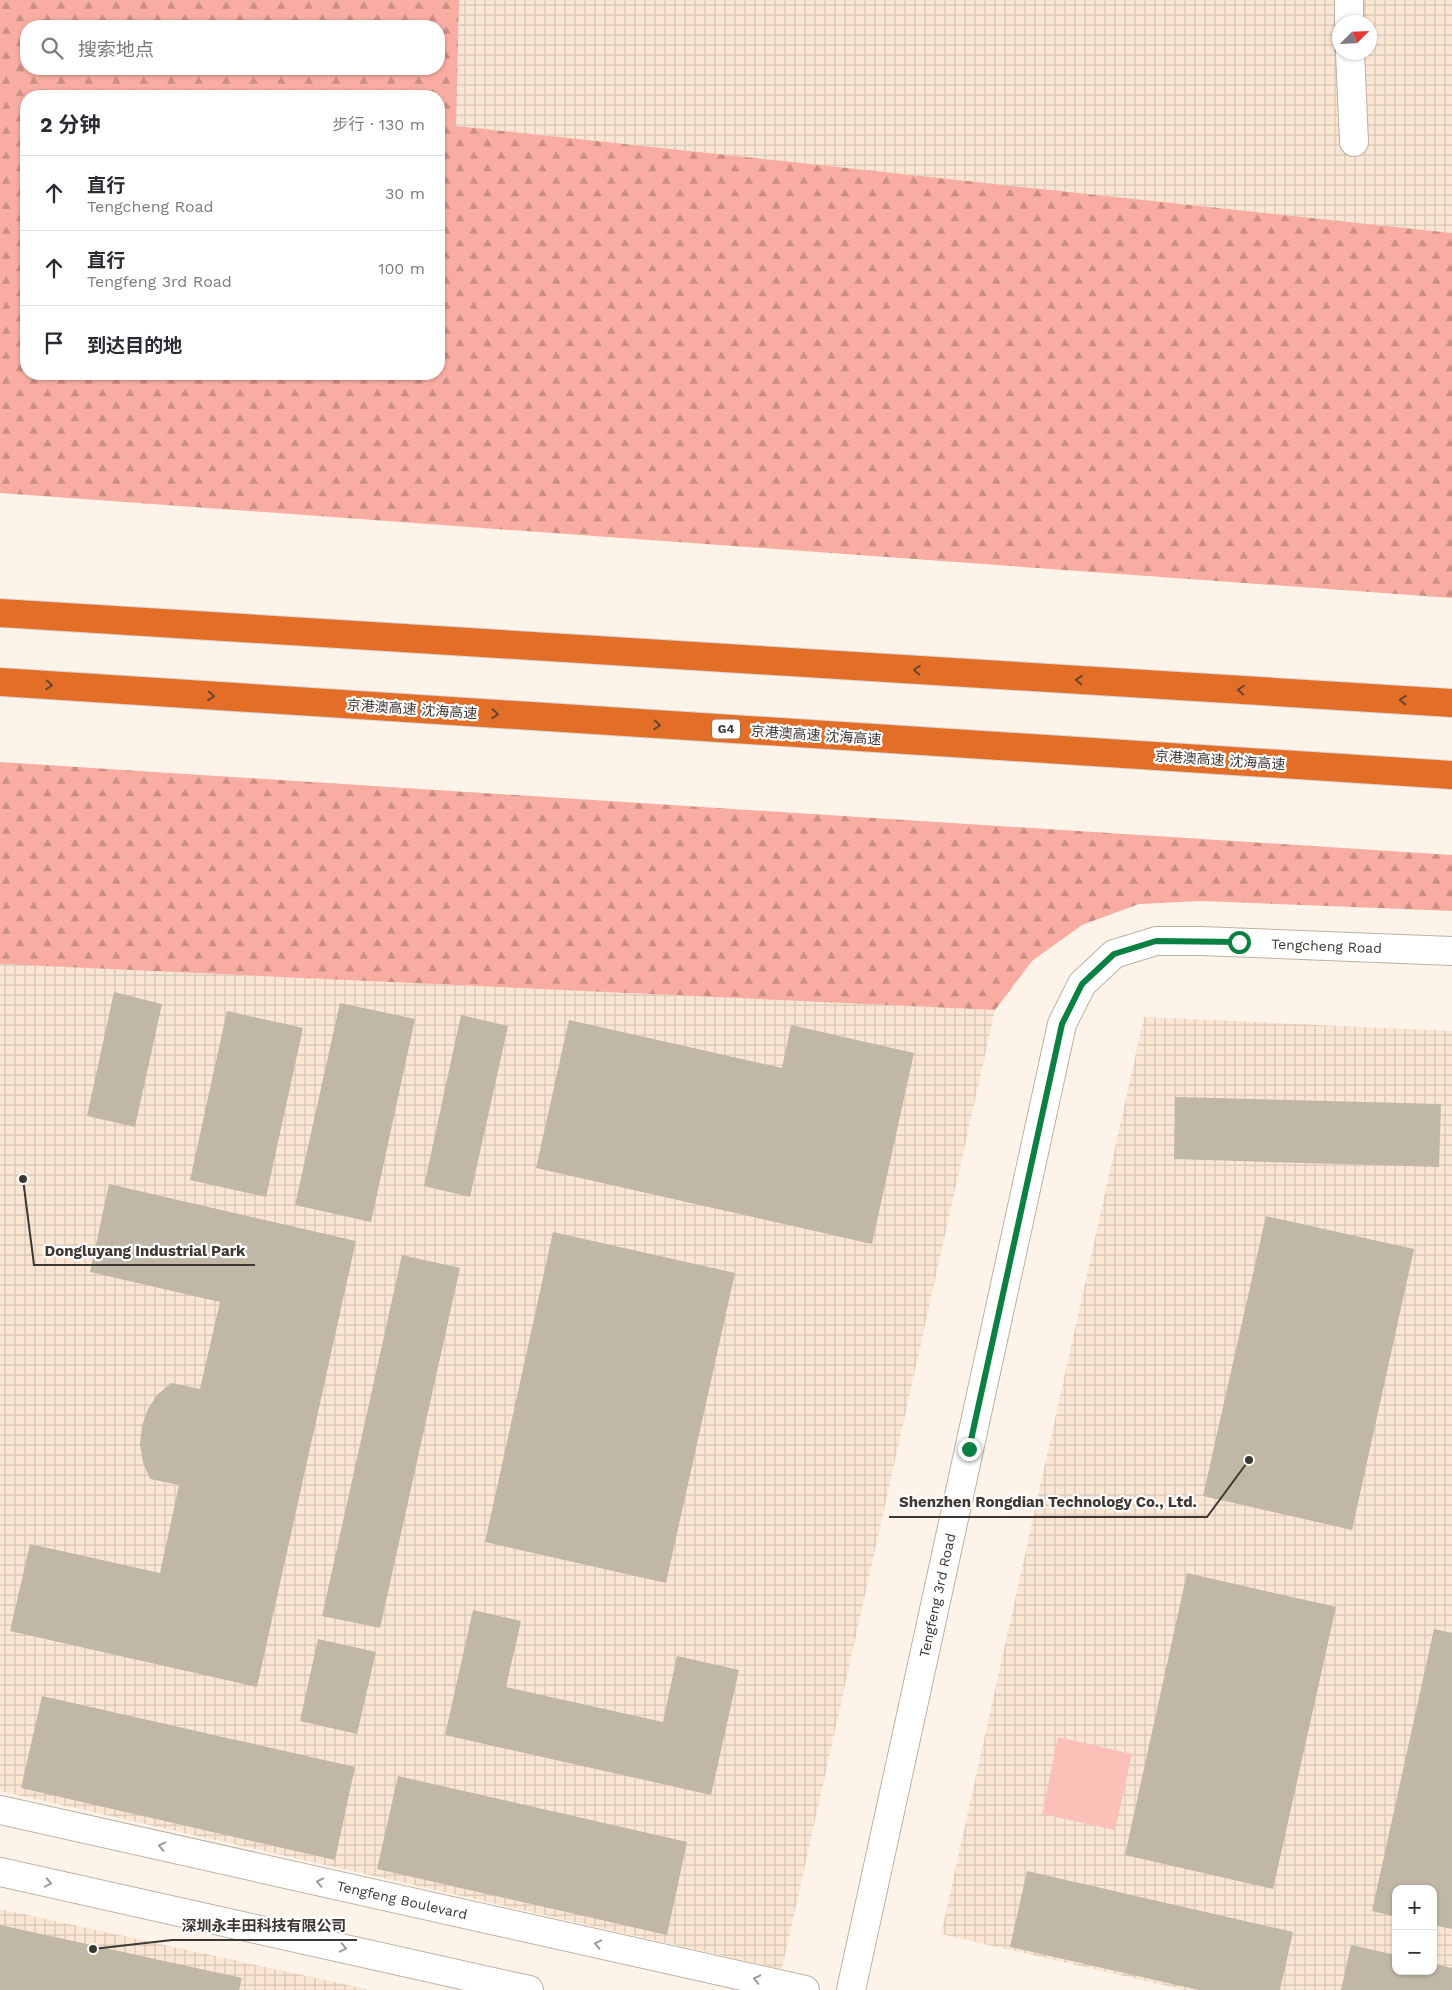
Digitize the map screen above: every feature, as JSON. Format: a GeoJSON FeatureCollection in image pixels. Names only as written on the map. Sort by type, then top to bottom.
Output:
{"type":"FeatureCollection","features":[{"type":"Feature","properties":{"kind":"highway"},"geometry":{"type":"LineString","coordinates":[[0,612],[1452,703]]}},
{"type":"Feature","properties":{"kind":"highway","name":"京港澳高速 沈海高速"},"geometry":{"type":"LineString","coordinates":[[0,682],[1452,775]]}},
{"type":"Feature","properties":{"kind":"street"},"geometry":{"type":"LineString","coordinates":[[1348,0],[1349,15]]}},
{"type":"Feature","properties":{"kind":"street"},"geometry":{"type":"LineString","coordinates":[[1350,60],[1354,142]]}},
{"type":"Feature","properties":{"kind":"street","name":"Tengcheng Road"},"geometry":{"type":"LineString","coordinates":[[1114,954],[1156,941],[1452,951]]}},
{"type":"Feature","properties":{"kind":"street","name":"Tengfeng 3rd Road"},"geometry":{"type":"LineString","coordinates":[[851,1990],[1062,1024],[1082,984],[1114,954]]}},
{"type":"Feature","properties":{"kind":"street","name":"Tengfeng Boulevard"},"geometry":{"type":"LineString","coordinates":[[0,1810],[805,1990]]}},
{"type":"Feature","properties":{"kind":"street"},"geometry":{"type":"LineString","coordinates":[[0,1872],[528,1990]]}},
{"type":"Feature","properties":{"kind":"shaded area"},"geometry":{"type":"Polygon","coordinates":[[[459,0],[1452,0],[1452,233],[455,126],[459,0]]]}},
{"type":"Feature","properties":{"kind":"shaded area"},"geometry":{"type":"Polygon","coordinates":[[[0,964],[995,1010],[782,1969],[0,1791],[0,964]]]}},
{"type":"Feature","properties":{"kind":"shaded area"},"geometry":{"type":"Polygon","coordinates":[[[1144,1017],[1452,1031],[1452,1990],[1185,1990],[941,1934],[1144,1017]]]}},
{"type":"Feature","properties":{"kind":"shaded area"},"geometry":{"type":"Polygon","coordinates":[[[1058,1737],[1132,1754],[1115,1830],[1042,1814],[1058,1737]]]}},
{"type":"Feature","properties":{"kind":"shaded area"},"geometry":{"type":"Polygon","coordinates":[[[0,1909],[371,1990],[0,1990],[0,1909]]]}},
{"type":"Feature","properties":{"kind":"green space"},"geometry":{"type":"Polygon","coordinates":[[[0,0],[459,0],[456,126],[1452,233],[1452,598],[0,493],[0,0]]]}},
{"type":"Feature","properties":{"kind":"green space"},"geometry":{"type":"Polygon","coordinates":[[[0,762],[1452,855],[1452,911],[1201,901],[1139,904],[1082,925],[1032,961],[995,1010],[0,964],[0,762]]]}},
{"type":"Feature","properties":{"kind":"building"},"geometry":{"type":"Polygon","coordinates":[[[114,992],[162,1004],[135,1127],[87,1116],[114,992]]]}},
{"type":"Feature","properties":{"kind":"building"},"geometry":{"type":"Polygon","coordinates":[[[340,1003],[415,1019],[371,1222],[295,1205],[340,1003]]]}},
{"type":"Feature","properties":{"kind":"building"},"geometry":{"type":"Polygon","coordinates":[[[227,1011],[303,1028],[266,1197],[190,1180],[227,1011]]]}},
{"type":"Feature","properties":{"kind":"building"},"geometry":{"type":"Polygon","coordinates":[[[461,1015],[508,1026],[470,1197],[424,1186],[461,1015]]]}},
{"type":"Feature","properties":{"kind":"building"},"geometry":{"type":"Polygon","coordinates":[[[569,1020],[782,1068],[791,1025],[914,1053],[872,1244],[536,1168],[569,1020]]]}},
{"type":"Feature","properties":{"kind":"building"},"geometry":{"type":"Polygon","coordinates":[[[1175,1097],[1441,1104],[1439,1167],[1174,1159],[1175,1097]]]}},
{"type":"Feature","properties":{"kind":"building"},"geometry":{"type":"Polygon","coordinates":[[[109,1184],[356,1241],[257,1687],[10,1631],[30,1544],[160,1573],[179,1485],[150,1479],[143,1462],[140,1444],[142,1426],[148,1409],[157,1395],[171,1383],[200,1389],[220,1302],[90,1272],[109,1184]]]}},
{"type":"Feature","properties":{"kind":"building"},"geometry":{"type":"Polygon","coordinates":[[[1266,1216],[1414,1249],[1352,1530],[1203,1496],[1266,1216]]]}},
{"type":"Feature","properties":{"kind":"building"},"geometry":{"type":"Polygon","coordinates":[[[553,1232],[735,1273],[666,1583],[485,1542],[553,1232]]]}},
{"type":"Feature","properties":{"kind":"building"},"geometry":{"type":"Polygon","coordinates":[[[402,1255],[460,1268],[380,1628],[322,1616],[402,1255]]]}},
{"type":"Feature","properties":{"kind":"building"},"geometry":{"type":"Polygon","coordinates":[[[1187,1573],[1336,1607],[1273,1889],[1125,1855],[1187,1573]]]}},
{"type":"Feature","properties":{"kind":"building"},"geometry":{"type":"Polygon","coordinates":[[[473,1610],[521,1621],[506,1687],[663,1722],[677,1656],[739,1670],[711,1795],[445,1735],[473,1610]]]}},
{"type":"Feature","properties":{"kind":"building"},"geometry":{"type":"Polygon","coordinates":[[[1434,1629],[1452,1633],[1452,1929],[1437,1926],[1437,1885],[1392,1885],[1392,1916],[1372,1911],[1434,1629]]]}},
{"type":"Feature","properties":{"kind":"building"},"geometry":{"type":"Polygon","coordinates":[[[318,1639],[376,1652],[357,1734],[300,1721],[318,1639]]]}},
{"type":"Feature","properties":{"kind":"building"},"geometry":{"type":"Polygon","coordinates":[[[42,1696],[355,1767],[335,1860],[21,1788],[42,1696]]]}},
{"type":"Feature","properties":{"kind":"building"},"geometry":{"type":"Polygon","coordinates":[[[398,1776],[687,1842],[667,1935],[377,1869],[398,1776]]]}},
{"type":"Feature","properties":{"kind":"building"},"geometry":{"type":"Polygon","coordinates":[[[1027,1871],[1293,1932],[1280,1990],[1199,1990],[1010,1947],[1027,1871]]]}},
{"type":"Feature","properties":{"kind":"building"},"geometry":{"type":"Polygon","coordinates":[[[0,1925],[242,1978],[239,1990],[0,1990],[0,1925]]]}},
{"type":"Feature","properties":{"kind":"building"},"geometry":{"type":"Polygon","coordinates":[[[1351,1945],[1392,1954],[1392,1975],[1437,1975],[1437,1965],[1452,1968],[1452,1990],[1341,1990],[1351,1945]]]}},
{"type":"Feature","properties":{"kind":"place","name":"Dongluyang Industrial Park"},"geometry":{"type":"Point","coordinates":[23,1179]}},
{"type":"Feature","properties":{"kind":"place","name":"Shenzhen Rongdian Technology Co., Ltd."},"geometry":{"type":"Point","coordinates":[1249,1460]}},
{"type":"Feature","properties":{"kind":"place","name":"深圳永丰田科技有限公司"},"geometry":{"type":"Point","coordinates":[93,1949]}},
{"type":"Feature","properties":{"kind":"route"},"geometry":{"type":"LineString","coordinates":[[969,1449],[1062,1024],[1082,984],[1114,954],[1156,941],[1239,942]]}}]}
